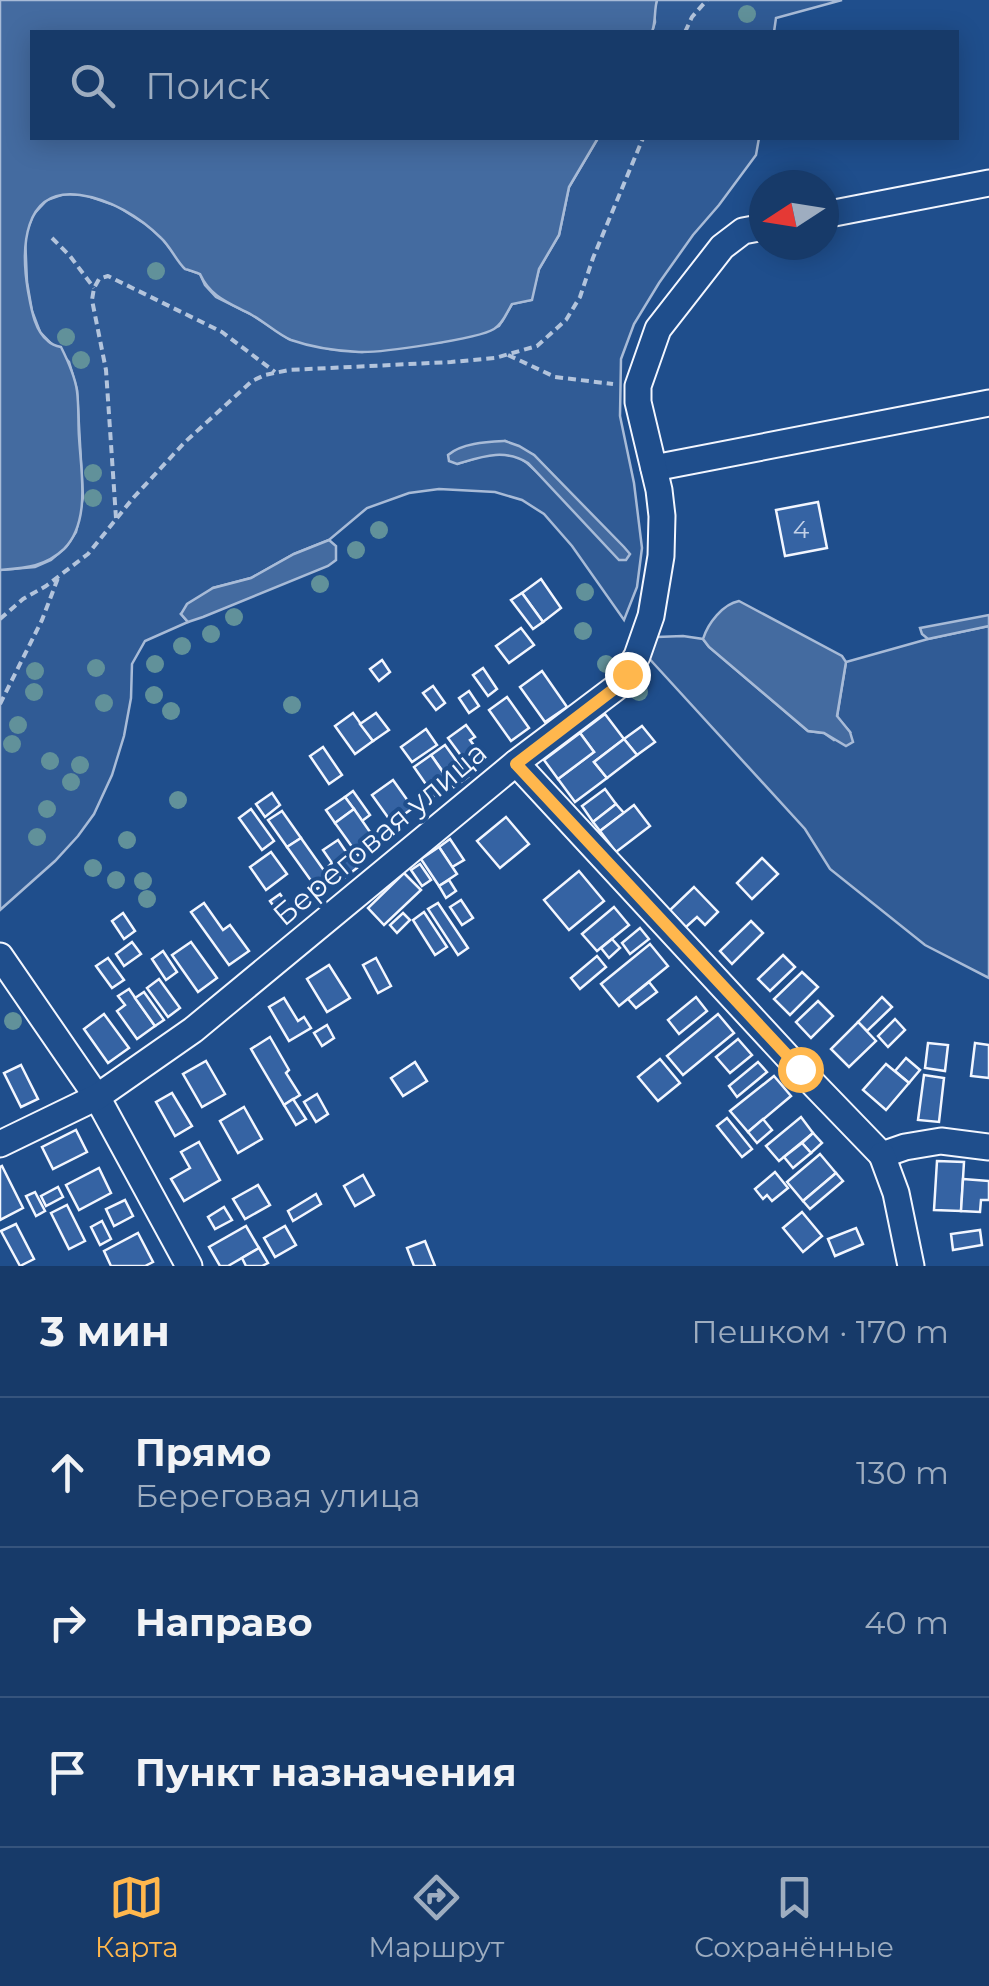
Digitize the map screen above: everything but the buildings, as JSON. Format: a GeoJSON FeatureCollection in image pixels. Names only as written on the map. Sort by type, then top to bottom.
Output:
{"type":"FeatureCollection","features":[{"type":"Feature","properties":{"kind":"street"},"geometry":{"type":"LineString","coordinates":[[839,212],[989,183]]}},
{"type":"Feature","properties":{"kind":"street"},"geometry":{"type":"LineString","coordinates":[[516,764],[618,686],[637,656],[651,616],[661,556],[662,516],[638,386],[658,329],[722,247],[749,232]]}},
{"type":"Feature","properties":{"kind":"street"},"geometry":{"type":"LineString","coordinates":[[654,468],[989,403]]}},
{"type":"Feature","properties":{"kind":"street","name":"Береговая улица"},"geometry":{"type":"LineString","coordinates":[[0,1144],[97,1097],[194,1030],[516,764],[882,1155]]}},
{"type":"Feature","properties":{"kind":"street"},"geometry":{"type":"LineString","coordinates":[[0,956],[97,1097],[189,1266]]}},
{"type":"Feature","properties":{"kind":"street"},"geometry":{"type":"LineString","coordinates":[[911,1266],[896,1193],[882,1155],[941,1141],[989,1147]]}},
{"type":"Feature","properties":{"kind":"path"},"geometry":{"type":"LineString","coordinates":[[686,30],[706,0]]}},
{"type":"Feature","properties":{"kind":"path"},"geometry":{"type":"LineString","coordinates":[[0,620],[88,554],[185,442],[252,381],[288,370],[451,362],[508,355],[537,346],[566,320],[580,297],[642,140]]}},
{"type":"Feature","properties":{"kind":"path"},"geometry":{"type":"LineString","coordinates":[[52,238],[94,288]]}},
{"type":"Feature","properties":{"kind":"path"},"geometry":{"type":"LineString","coordinates":[[116,518],[106,370],[94,318],[94,288],[99,279],[108,276],[222,332],[276,372]]}},
{"type":"Feature","properties":{"kind":"path"},"geometry":{"type":"LineString","coordinates":[[508,355],[555,377],[638,386]]}},
{"type":"Feature","properties":{"kind":"path"},"geometry":{"type":"LineString","coordinates":[[0,704],[42,620],[58,578]]}},
{"type":"Feature","properties":{"kind":"shaded area"},"geometry":{"type":"Polygon","coordinates":[[[0,0],[657,0],[652,30],[30,30],[30,140],[597,140],[569,187],[559,235],[539,269],[532,300],[512,304],[500,324],[484,333],[387,350],[342,351],[291,340],[215,294],[200,274],[182,266],[153,230],[124,210],[80,195],[61,195],[46,201],[30,225],[26,275],[36,325],[43,336],[61,347],[76,385],[81,511],[72,538],[57,555],[34,566],[0,570],[0,0]]]}},
{"type":"Feature","properties":{"kind":"shaded area"},"geometry":{"type":"Polygon","coordinates":[[[657,0],[842,0],[776,18],[774,30],[653,30],[657,0]]]}},
{"type":"Feature","properties":{"kind":"shaded area"},"geometry":{"type":"Polygon","coordinates":[[[597,140],[759,140],[756,155],[659,283],[634,324],[621,359],[620,416],[642,548],[637,587],[624,620],[572,546],[544,514],[522,500],[495,492],[439,489],[409,493],[367,508],[329,540],[251,578],[213,588],[181,614],[188,622],[145,641],[132,664],[124,736],[94,814],[55,861],[0,910],[0,570],[35,567],[66,547],[76,532],[83,497],[77,390],[69,362],[40,332],[32,311],[25,236],[33,215],[47,200],[64,194],[85,195],[117,206],[162,238],[186,269],[200,274],[216,297],[289,339],[362,352],[442,342],[499,326],[512,304],[531,300],[539,269],[559,235],[569,187],[597,140]],[[505,441],[457,464],[486,455],[517,456],[629,555],[534,455],[505,441]]]}},
{"type":"Feature","properties":{"kind":"shaded area"},"geometry":{"type":"Polygon","coordinates":[[[505,441],[534,455],[624,547],[630,554],[626,560],[619,560],[528,463],[501,455],[457,464],[449,461],[448,455],[460,448],[505,441]]]}},
{"type":"Feature","properties":{"kind":"shaded area"},"geometry":{"type":"Polygon","coordinates":[[[329,540],[336,546],[336,560],[328,566],[188,622],[181,614],[187,604],[213,588],[251,578],[329,540]]]}},
{"type":"Feature","properties":{"kind":"shaded area"},"geometry":{"type":"Polygon","coordinates":[[[739,601],[842,656],[846,662],[837,716],[853,742],[846,746],[824,733],[808,731],[709,647],[703,639],[712,621],[727,606],[739,601]]]}},
{"type":"Feature","properties":{"kind":"shaded area"},"geometry":{"type":"Polygon","coordinates":[[[989,615],[989,626],[928,639],[920,628],[989,615]]]}},
{"type":"Feature","properties":{"kind":"shaded area"},"geometry":{"type":"Polygon","coordinates":[[[989,626],[989,978],[925,945],[830,869],[805,829],[645,654],[657,637],[703,639],[808,731],[824,733],[834,740],[850,732],[837,717],[846,662],[989,626]]]}},
{"type":"Feature","properties":{"kind":"route"},"geometry":{"type":"LineString","coordinates":[[627,674],[618,686],[516,764],[800,1069]]}}]}
